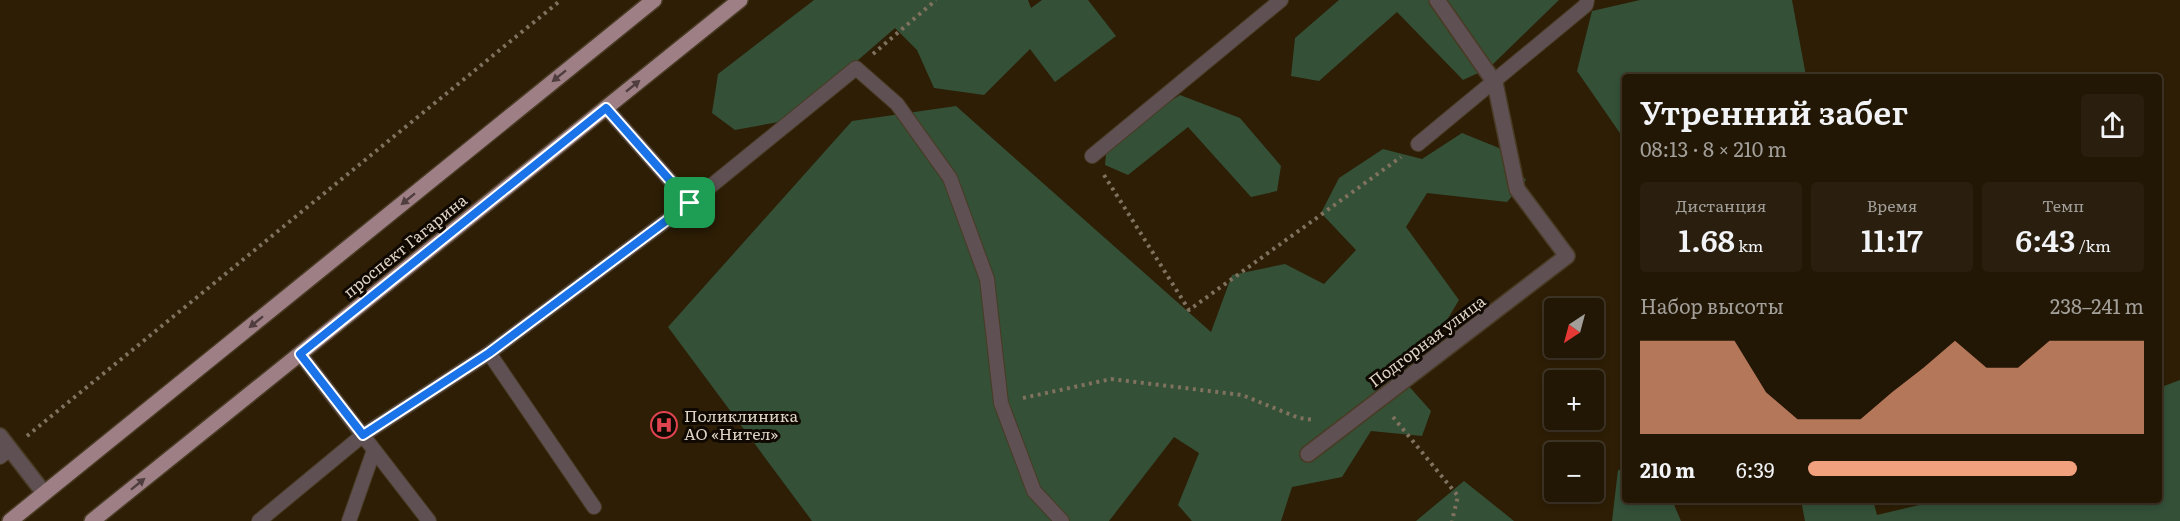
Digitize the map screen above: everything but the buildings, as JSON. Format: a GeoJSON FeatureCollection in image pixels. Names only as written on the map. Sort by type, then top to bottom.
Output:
{"type":"FeatureCollection","features":[{"type":"Feature","properties":{"kind":"main road"},"geometry":{"type":"LineString","coordinates":[[10,521],[654,0]]}},
{"type":"Feature","properties":{"kind":"main road","name":"проспект Гагарина"},"geometry":{"type":"LineString","coordinates":[[92,521],[740,0]]}},
{"type":"Feature","properties":{"kind":"street"},"geometry":{"type":"LineString","coordinates":[[1437,0],[1495,83]]}},
{"type":"Feature","properties":{"kind":"street","name":"Подгорная улица"},"geometry":{"type":"LineString","coordinates":[[1308,454],[1567,256],[1517,189],[1495,83]]}},
{"type":"Feature","properties":{"kind":"street"},"geometry":{"type":"LineString","coordinates":[[0,436],[5,453],[44,493]]}},
{"type":"Feature","properties":{"kind":"lane"},"geometry":{"type":"LineString","coordinates":[[1092,156],[1281,0]]}},
{"type":"Feature","properties":{"kind":"lane"},"geometry":{"type":"LineString","coordinates":[[1419,144],[1586,5],[1587,0]]}},
{"type":"Feature","properties":{"kind":"lane"},"geometry":{"type":"LineString","coordinates":[[259,521],[363,435],[489,353],[690,203],[856,68],[897,104],[950,178],[987,279],[1001,403],[1035,491],[1062,521]]}},
{"type":"Feature","properties":{"kind":"lane"},"geometry":{"type":"LineString","coordinates":[[606,108],[690,203]]}},
{"type":"Feature","properties":{"kind":"lane"},"geometry":{"type":"LineString","coordinates":[[489,353],[594,507]]}},
{"type":"Feature","properties":{"kind":"lane"},"geometry":{"type":"LineString","coordinates":[[300,354],[429,521]]}},
{"type":"Feature","properties":{"kind":"lane"},"geometry":{"type":"LineString","coordinates":[[349,521],[374,450]]}},
{"type":"Feature","properties":{"kind":"path"},"geometry":{"type":"LineString","coordinates":[[5,453],[561,0]]}},
{"type":"Feature","properties":{"kind":"path"},"geometry":{"type":"LineString","coordinates":[[856,68],[936,0]]}},
{"type":"Feature","properties":{"kind":"path"},"geometry":{"type":"LineString","coordinates":[[1092,156],[1189,310],[1419,144]]}},
{"type":"Feature","properties":{"kind":"path"},"geometry":{"type":"LineString","coordinates":[[1001,403],[1111,379],[1242,395],[1299,418],[1347,424]]}},
{"type":"Feature","properties":{"kind":"path"},"geometry":{"type":"LineString","coordinates":[[1379,400],[1458,496],[1452,521]]}},
{"type":"Feature","properties":{"kind":"green space"},"geometry":{"type":"Polygon","coordinates":[[[814,0],[1028,0],[1031,8],[1042,0],[1088,0],[1116,36],[1055,82],[1030,49],[984,95],[934,88],[917,50],[895,28],[789,120],[735,130],[712,113],[718,74],[814,0]]]}},
{"type":"Feature","properties":{"kind":"green space"},"geometry":{"type":"Polygon","coordinates":[[[1339,0],[1559,0],[1489,68],[1463,80],[1397,12],[1319,81],[1291,76],[1295,38],[1339,0]]]}},
{"type":"Feature","properties":{"kind":"green space"},"geometry":{"type":"Polygon","coordinates":[[[1640,0],[1792,0],[1806,74],[1622,74],[1622,136],[1577,71],[1592,11],[1640,0]]]}},
{"type":"Feature","properties":{"kind":"green space"},"geometry":{"type":"Polygon","coordinates":[[[1180,95],[1240,118],[1281,166],[1277,191],[1251,197],[1188,127],[1128,175],[1105,165],[1107,142],[1180,95]]]}},
{"type":"Feature","properties":{"kind":"green space"},"geometry":{"type":"Polygon","coordinates":[[[956,106],[1211,332],[1232,275],[1285,264],[1324,284],[1356,250],[1321,213],[1339,178],[1383,149],[1422,159],[1462,133],[1499,148],[1526,180],[1507,202],[1427,193],[1406,227],[1459,300],[1429,350],[1398,374],[1431,411],[1422,436],[1371,431],[1342,477],[1292,487],[1281,521],[1192,521],[1178,505],[1199,453],[1174,437],[1109,521],[812,521],[668,327],[852,121],[956,106]]]}},
{"type":"Feature","properties":{"kind":"green space"},"geometry":{"type":"Polygon","coordinates":[[[2180,380],[2180,521],[1805,521],[1802,503],[1874,503],[1877,515],[1927,503],[2162,503],[2162,387],[2180,380]]]}},
{"type":"Feature","properties":{"kind":"green space"},"geometry":{"type":"Polygon","coordinates":[[[1618,470],[1622,471],[1622,503],[1673,503],[1681,521],[1612,521],[1618,470]]]}},
{"type":"Feature","properties":{"kind":"green space"},"geometry":{"type":"Polygon","coordinates":[[[1464,481],[1514,521],[1416,521],[1464,481]]]}},
{"type":"Feature","properties":{"kind":"place","name":"Поликлиника АО «Нител»"},"geometry":{"type":"Point","coordinates":[664,425]}},
{"type":"Feature","properties":{"kind":"route"},"geometry":{"type":"LineString","coordinates":[[606,108],[690,203],[489,353],[363,435],[300,354],[606,108]]}}]}
